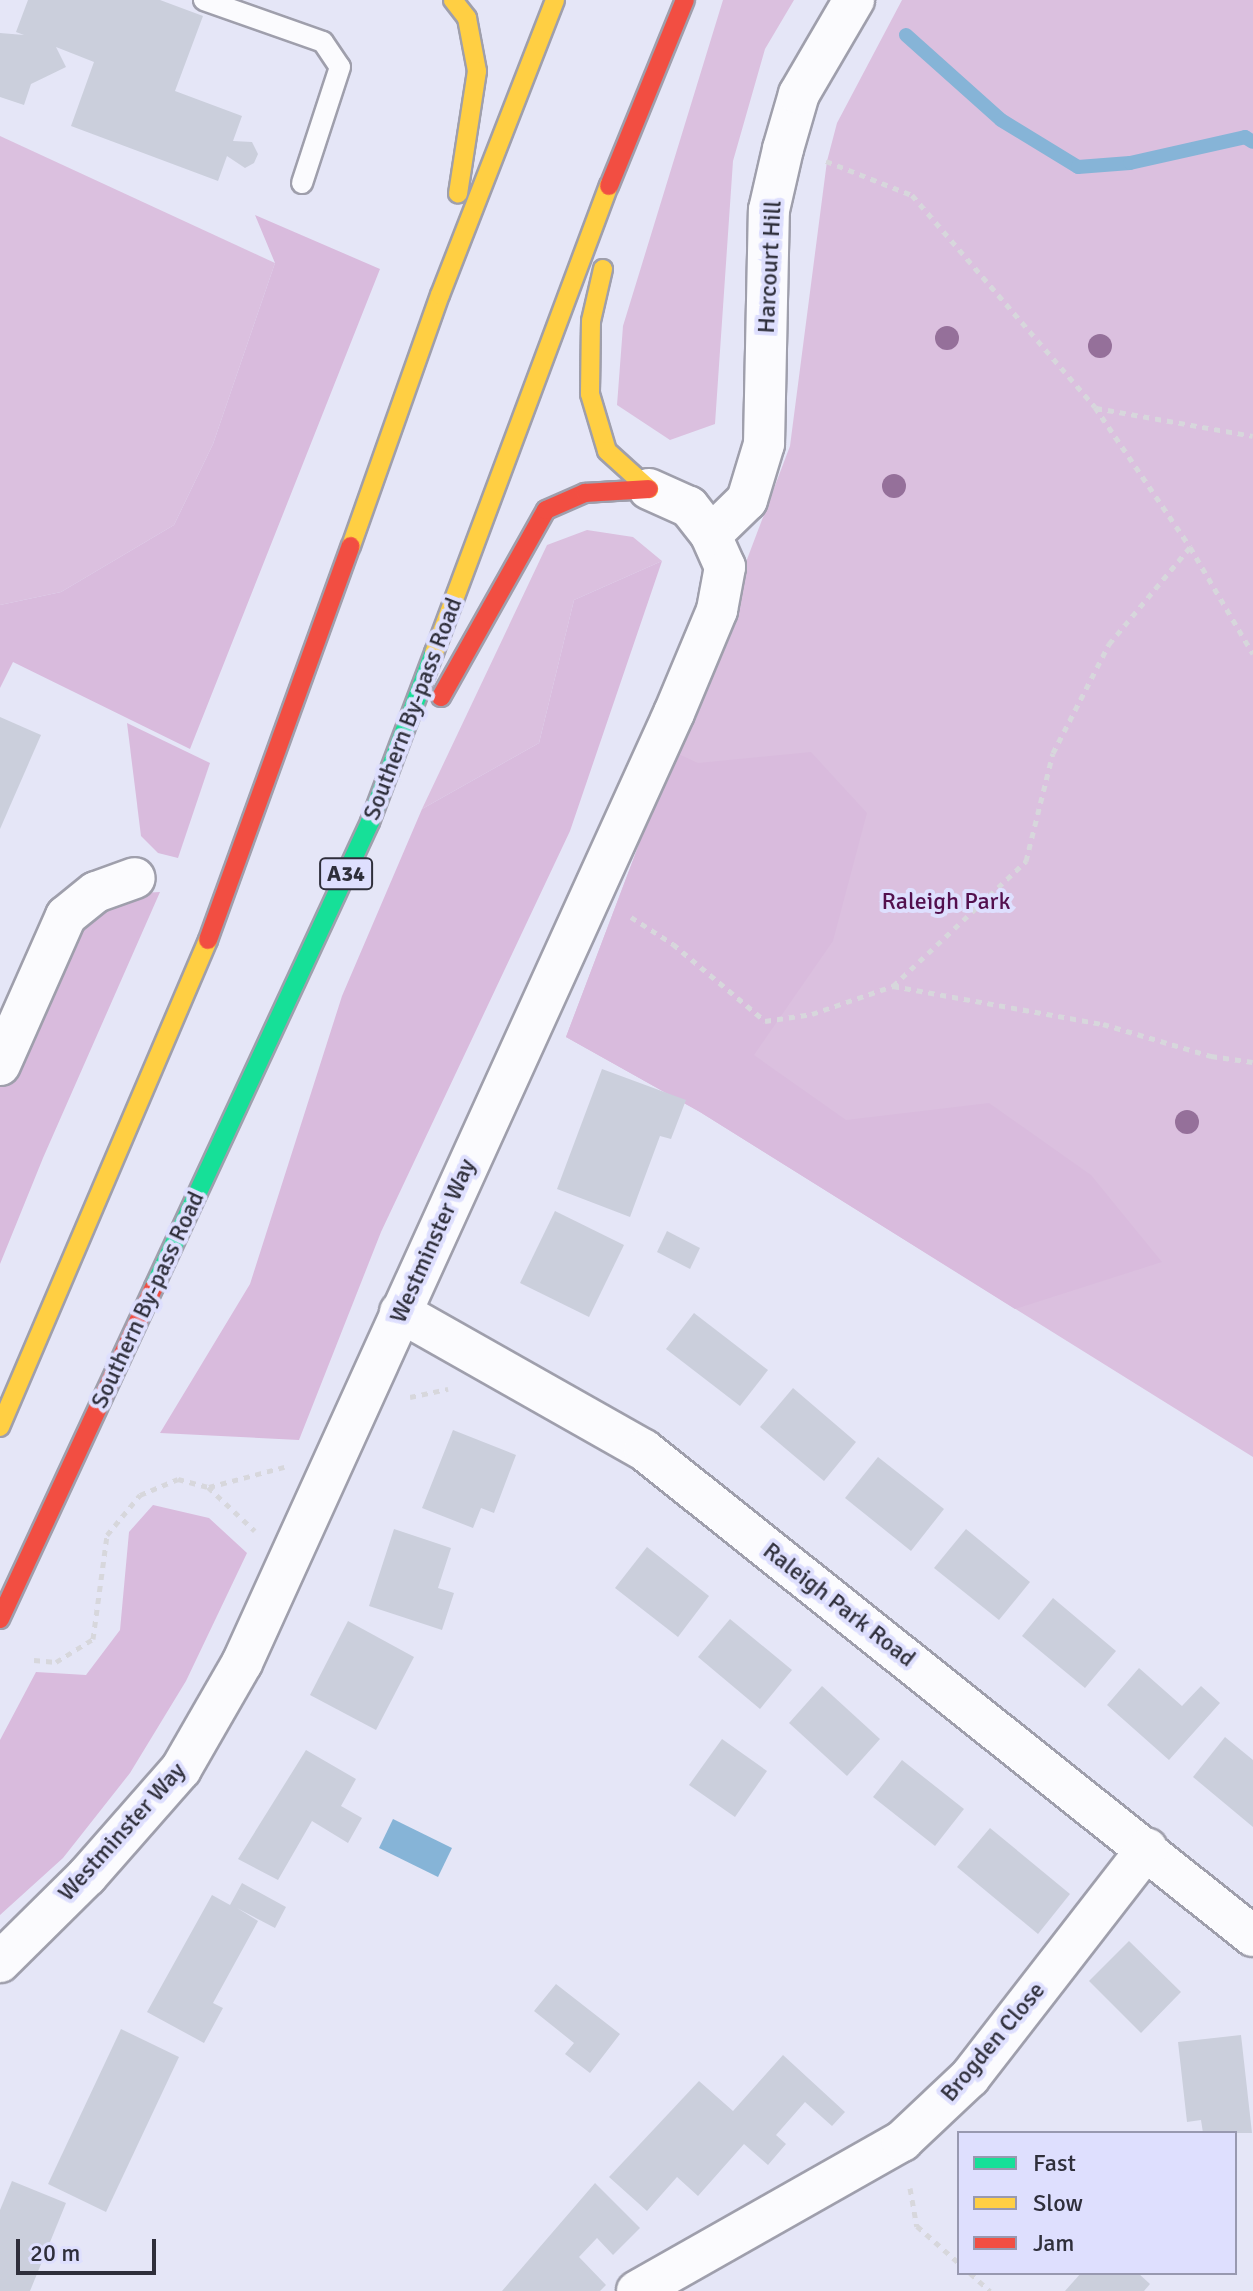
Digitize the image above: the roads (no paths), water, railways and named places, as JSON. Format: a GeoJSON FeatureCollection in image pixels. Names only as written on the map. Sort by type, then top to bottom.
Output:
{"type":"FeatureCollection","features":[{"type":"Feature","properties":{"kind":"highway"},"geometry":{"type":"LineString","coordinates":[[440,295],[477,71],[467,18],[453,0]]}},
{"type":"Feature","properties":{"kind":"highway"},"geometry":{"type":"LineString","coordinates":[[0,1427],[235,876],[440,295],[555,0]]}},
{"type":"Feature","properties":{"kind":"highway","name":"Southern By-pass Road"},"geometry":{"type":"LineString","coordinates":[[0,1619],[370,822],[639,106],[685,0]]}},
{"type":"Feature","properties":{"kind":"highway"},"geometry":{"type":"LineString","coordinates":[[639,106],[591,321],[590,394],[607,451],[649,489]]}},
{"type":"Feature","properties":{"kind":"highway"},"geometry":{"type":"LineString","coordinates":[[370,822],[546,510],[585,493],[649,489]]}},
{"type":"Feature","properties":{"kind":"street","name":"Harcourt Hill"},"geometry":{"type":"LineString","coordinates":[[711,535],[747,500],[764,444],[769,210],[783,149],[799,94],[854,0]]}},
{"type":"Feature","properties":{"kind":"street","name":"Westminster Way"},"geometry":{"type":"LineString","coordinates":[[0,1962],[87,1876],[181,1769],[242,1663],[717,610],[725,567],[711,535],[689,507],[649,489]]}},
{"type":"Feature","properties":{"kind":"street"},"geometry":{"type":"LineString","coordinates":[[0,1065],[66,916],[96,892],[135,878]]}},
{"type":"Feature","properties":{"kind":"street","name":"Raleigh Park Road"},"geometry":{"type":"LineString","coordinates":[[400,1312],[644,1450],[1253,1936]]}},
{"type":"Feature","properties":{"kind":"street","name":"Brogden Close"},"geometry":{"type":"LineString","coordinates":[[637,2291],[902,2141],[970,2077],[1147,1849]]}},
{"type":"Feature","properties":{"kind":"lane"},"geometry":{"type":"LineString","coordinates":[[204,0],[323,42],[340,67],[302,183]]}},
{"type":"Feature","properties":{"kind":"water"},"geometry":{"type":"Polygon","coordinates":[[[393,1819],[452,1848],[438,1877],[379,1848],[393,1819]]]}},
{"type":"Feature","properties":{"kind":"waterway"},"geometry":{"type":"LineString","coordinates":[[906,35],[1001,120],[1078,167],[1130,163],[1245,137],[1253,142]]}},
{"type":"Feature","properties":{"kind":"park label","name":"Raleigh Park"},"geometry":{"type":"Point","coordinates":[946,902]}}]}
